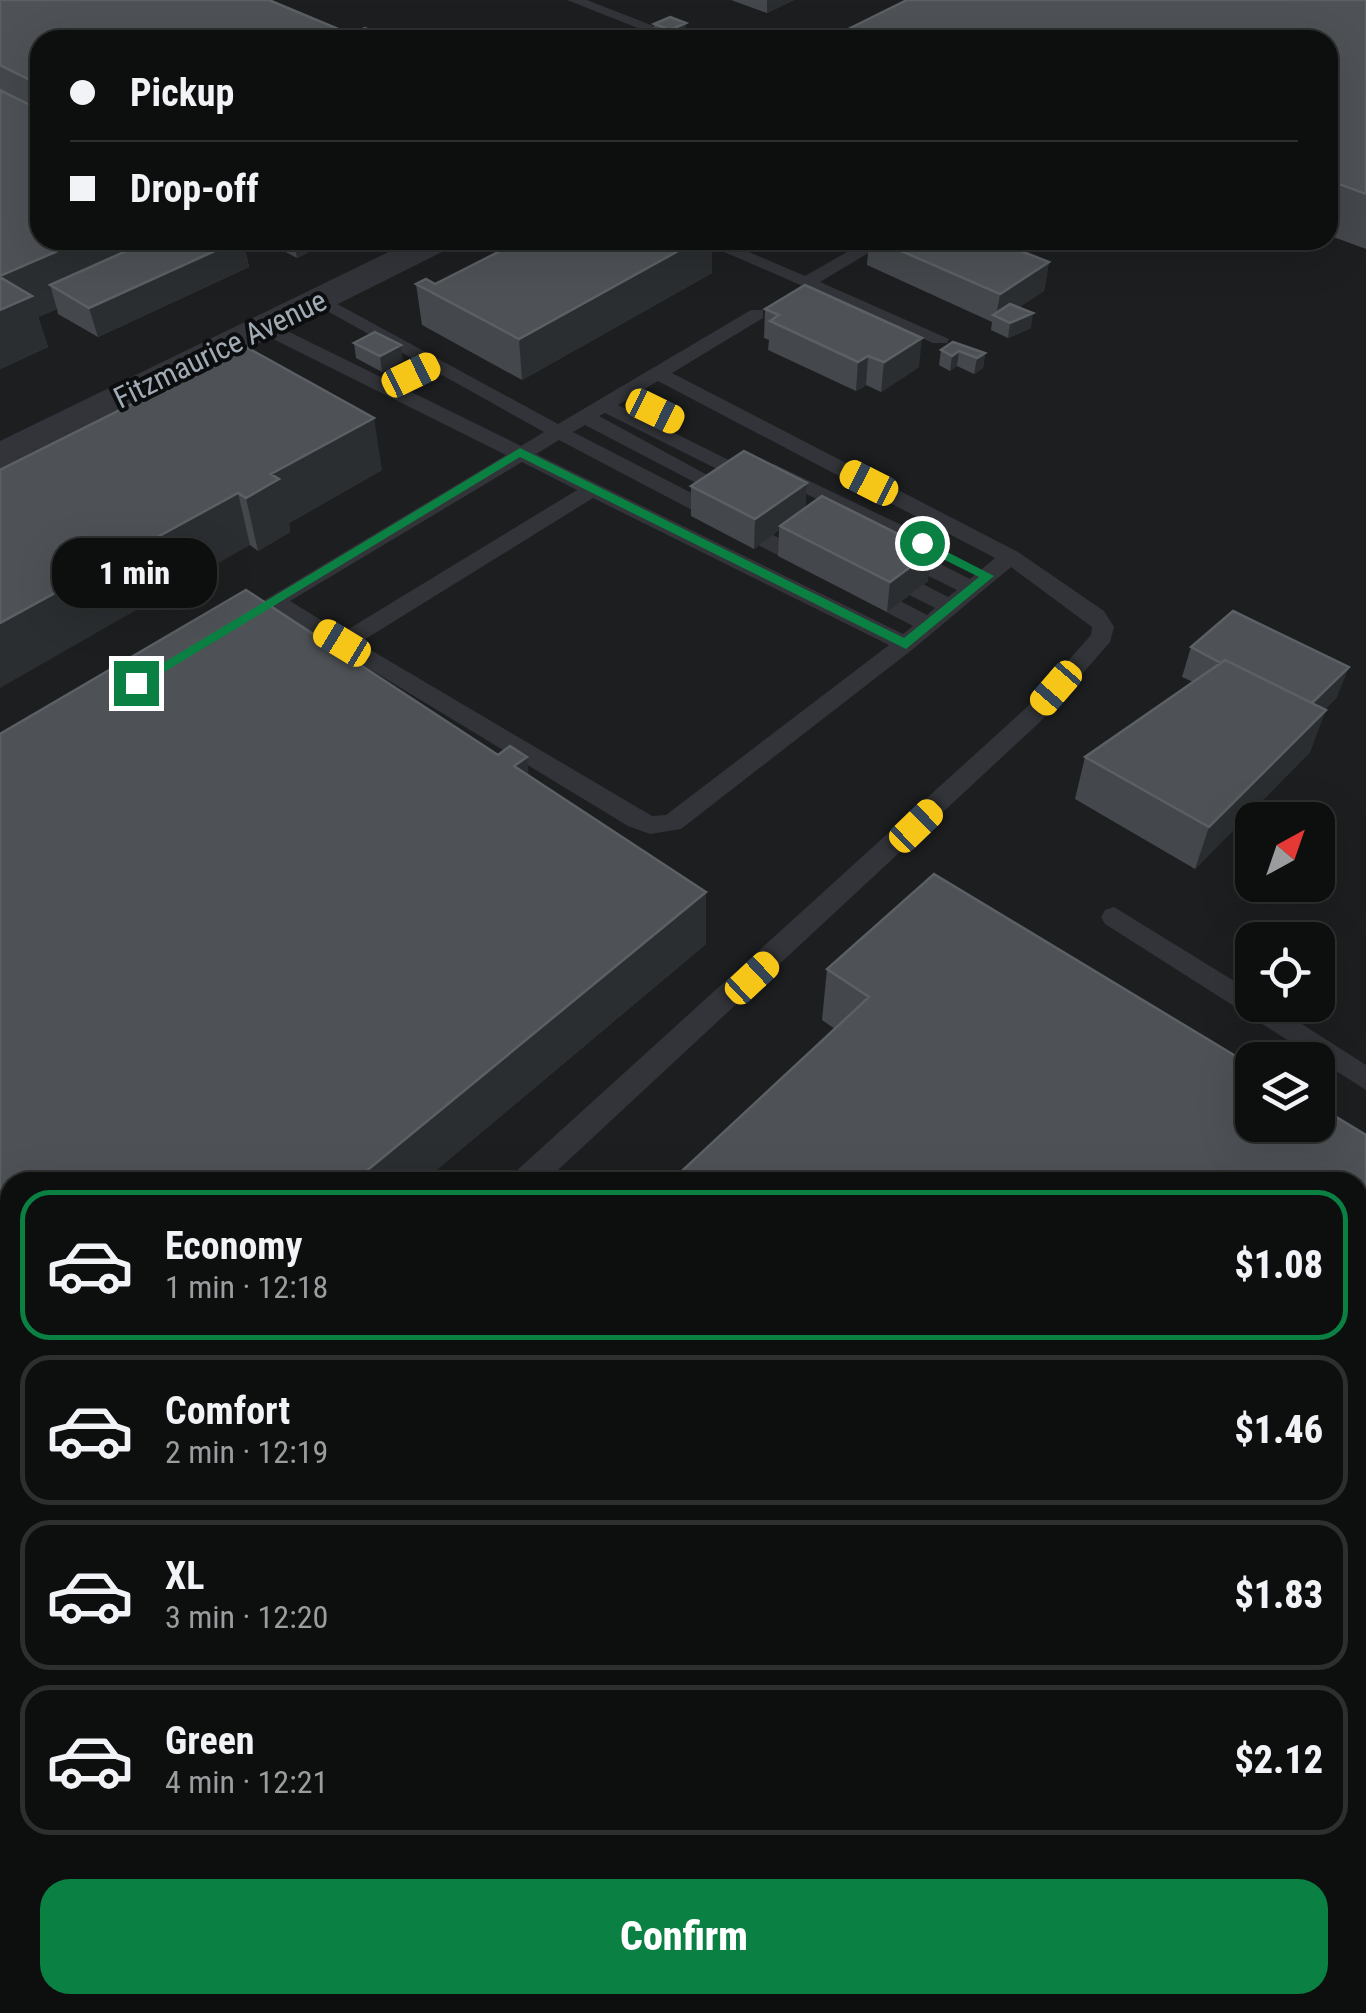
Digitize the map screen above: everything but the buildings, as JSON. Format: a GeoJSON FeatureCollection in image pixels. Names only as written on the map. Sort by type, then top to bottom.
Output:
{"type":"FeatureCollection","features":[{"type":"Feature","properties":{"kind":"street","name":"Fitzmaurice Avenue"},"geometry":{"type":"LineString","coordinates":[[0,457],[420,250]]}},
{"type":"Feature","properties":{"kind":"lane"},"geometry":{"type":"LineString","coordinates":[[574,0],[655,30]]}},
{"type":"Feature","properties":{"kind":"lane"},"geometry":{"type":"LineString","coordinates":[[730,250],[940,339]]}},
{"type":"Feature","properties":{"kind":"lane"},"geometry":{"type":"LineString","coordinates":[[807,282],[863,250]]}},
{"type":"Feature","properties":{"kind":"lane"},"geometry":{"type":"LineString","coordinates":[[320,300],[411,375],[520,452],[906,644]]}},
{"type":"Feature","properties":{"kind":"lane"},"geometry":{"type":"LineString","coordinates":[[239,622],[757,314]]}},
{"type":"Feature","properties":{"kind":"lane"},"geometry":{"type":"LineString","coordinates":[[264,327],[411,375],[557,431],[929,625]]}},
{"type":"Feature","properties":{"kind":"lane"},"geometry":{"type":"LineString","coordinates":[[537,1172],[929,814],[1034,714],[1102,637],[1103,626],[1096,616],[1010,556],[658,373]]}},
{"type":"Feature","properties":{"kind":"lane"},"geometry":{"type":"LineString","coordinates":[[613,400],[980,583]]}},
{"type":"Feature","properties":{"kind":"lane"},"geometry":{"type":"LineString","coordinates":[[583,416],[758,507]]}},
{"type":"Feature","properties":{"kind":"lane"},"geometry":{"type":"LineString","coordinates":[[342,643],[594,488]]}},
{"type":"Feature","properties":{"kind":"lane"},"geometry":{"type":"LineString","coordinates":[[273,601],[638,820],[661,825],[672,823],[906,644],[1010,556]]}},
{"type":"Feature","properties":{"kind":"lane"},"geometry":{"type":"LineString","coordinates":[[862,562],[950,607]]}},
{"type":"Feature","properties":{"kind":"lane"},"geometry":{"type":"LineString","coordinates":[[1114,916],[1366,1079]]}},
{"type":"Feature","properties":{"kind":"shaded area"},"geometry":{"type":"Polygon","coordinates":[[[0,0],[1366,0],[1366,1172],[0,1172],[0,0]]]}},
{"type":"Feature","properties":{"kind":"route"},"geometry":{"type":"LineString","coordinates":[[136,683],[520,452],[906,644],[988,576],[922,543]]}}]}
